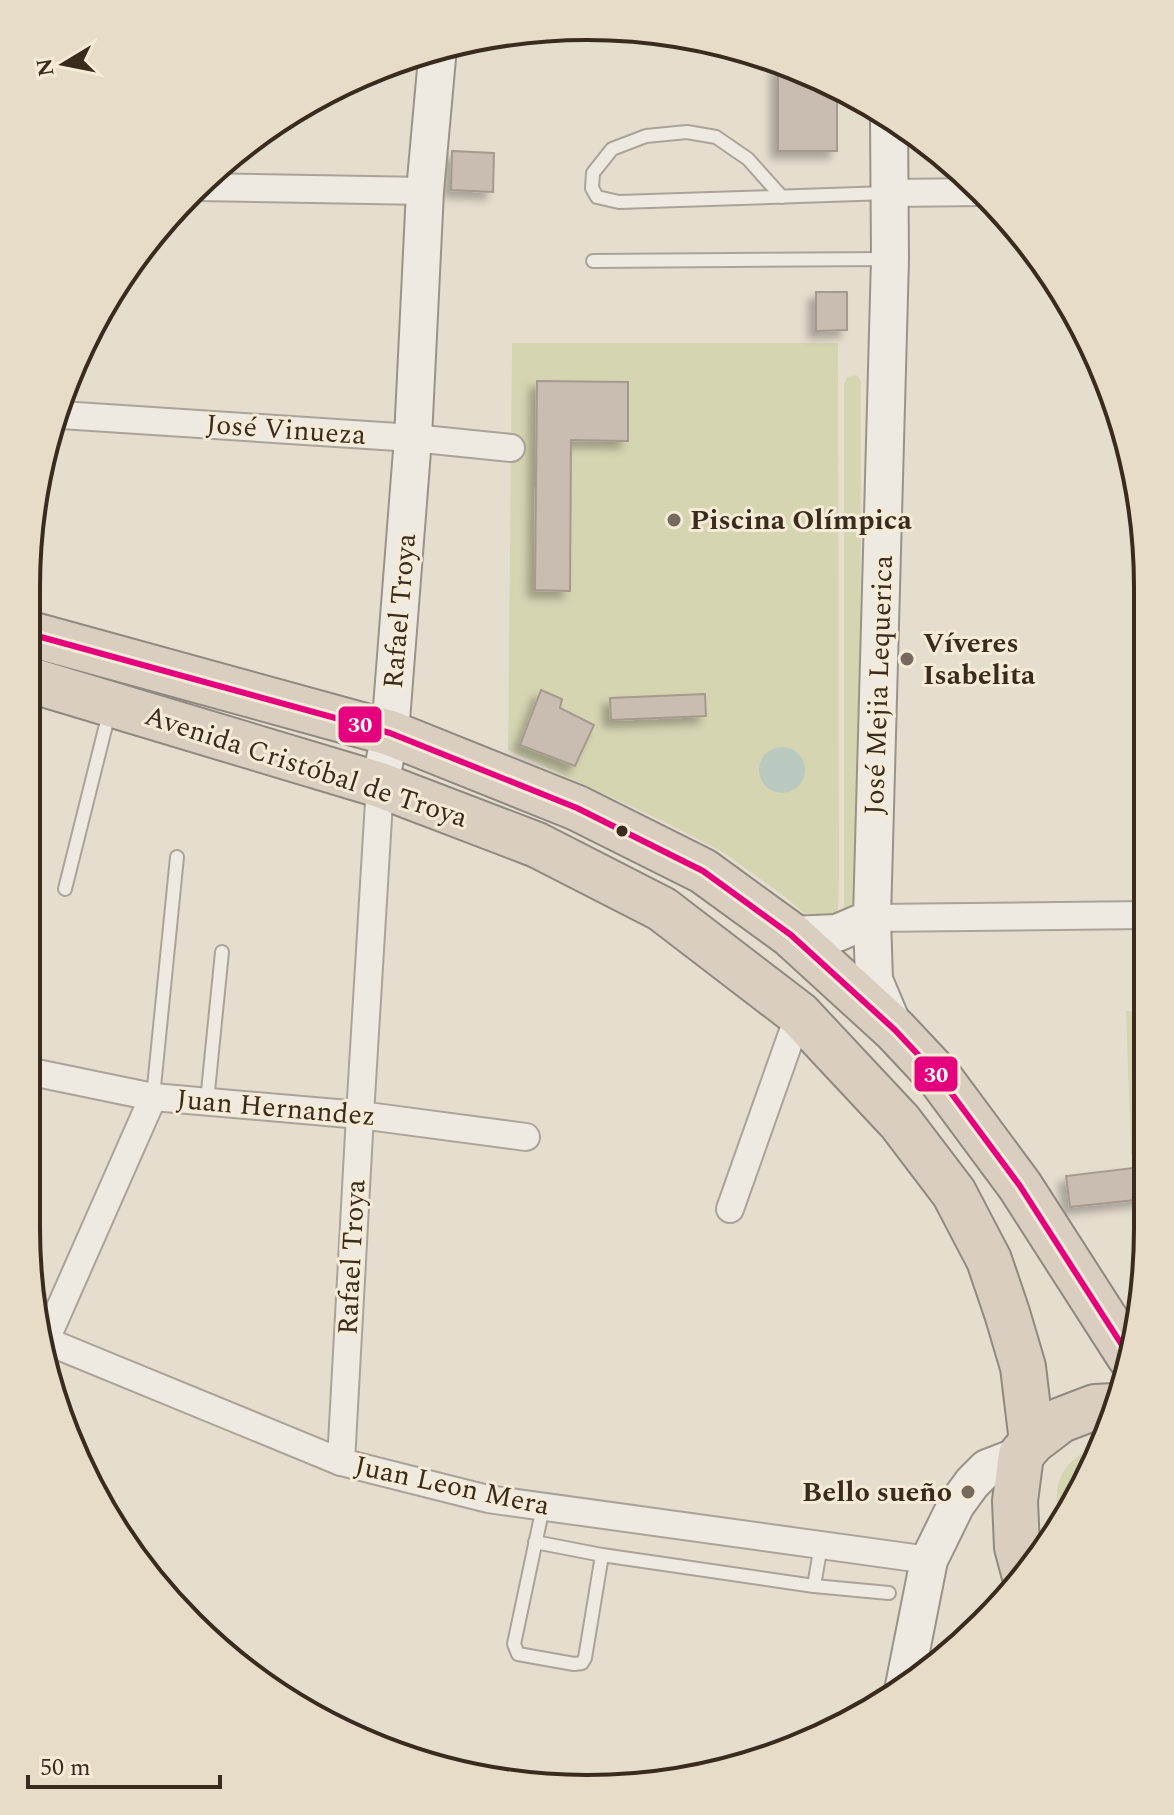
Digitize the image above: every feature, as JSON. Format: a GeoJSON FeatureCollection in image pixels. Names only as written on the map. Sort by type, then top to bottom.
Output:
{"type":"FeatureCollection","features":[{"type":"Feature","properties":{"kind":"highway","name":"Avenida Cristóbal de Troya"},"geometry":{"type":"LineString","coordinates":[[40,637],[390,733],[577,808],[703,871],[791,935],[895,1030],[940,1078],[1020,1186],[1121,1343]]}},
{"type":"Feature","properties":{"kind":"highway","name":"Avenida Cristóbal de Troya"},"geometry":{"type":"LineString","coordinates":[[40,683],[380,785],[537,845],[662,909],[799,1014],[900,1122],[954,1193],[989,1260],[1023,1367],[1027,1448],[1015,1501],[1017,1547],[1021,1561]]}},
{"type":"Feature","properties":{"kind":"highway"},"geometry":{"type":"LineString","coordinates":[[1027,1448],[1061,1420],[1104,1407]]}},
{"type":"Feature","properties":{"kind":"street","name":"Rafael Troya"},"geometry":{"type":"LineString","coordinates":[[341,1462],[380,785],[390,733],[413,438],[425,191],[437,61]]}},
{"type":"Feature","properties":{"kind":"street","name":"José Mejia Lequerica"},"geometry":{"type":"LineString","coordinates":[[889,131],[890,259],[872,918],[874,980],[895,1030]]}},
{"type":"Feature","properties":{"kind":"street"},"geometry":{"type":"LineString","coordinates":[[214,187],[425,191]]}},
{"type":"Feature","properties":{"kind":"street"},"geometry":{"type":"LineString","coordinates":[[890,193],[966,192]]}},
{"type":"Feature","properties":{"kind":"street","name":"José Vinueza"},"geometry":{"type":"LineString","coordinates":[[68,415],[413,438],[511,448]]}},
{"type":"Feature","properties":{"kind":"street"},"geometry":{"type":"LineString","coordinates":[[791,935],[837,933],[872,918],[1134,915]]}},
{"type":"Feature","properties":{"kind":"street"},"geometry":{"type":"LineString","coordinates":[[730,1209],[799,1014]]}},
{"type":"Feature","properties":{"kind":"street","name":"Juan Hernandez"},"geometry":{"type":"LineString","coordinates":[[40,1074],[153,1097],[360,1115],[526,1137]]}},
{"type":"Feature","properties":{"kind":"street"},"geometry":{"type":"LineString","coordinates":[[50,1330],[153,1097]]}},
{"type":"Feature","properties":{"kind":"street","name":"Juan Leon Mera"},"geometry":{"type":"LineString","coordinates":[[53,1344],[341,1462],[488,1499],[929,1560]]}},
{"type":"Feature","properties":{"kind":"street"},"geometry":{"type":"LineString","coordinates":[[907,1672],[929,1560],[956,1505],[987,1468],[1027,1448]]}},
{"type":"Feature","properties":{"kind":"lane"},"geometry":{"type":"LineString","coordinates":[[782,197],[737,151],[716,137],[687,132],[646,136],[612,149],[593,173],[592,188],[597,197],[619,202],[782,197],[890,193]]}},
{"type":"Feature","properties":{"kind":"lane"},"geometry":{"type":"LineString","coordinates":[[593,261],[890,259]]}},
{"type":"Feature","properties":{"kind":"lane"},"geometry":{"type":"LineString","coordinates":[[65,889],[111,706]]}},
{"type":"Feature","properties":{"kind":"lane"},"geometry":{"type":"LineString","coordinates":[[153,1097],[177,857]]}},
{"type":"Feature","properties":{"kind":"lane"},"geometry":{"type":"LineString","coordinates":[[207,1101],[222,952]]}},
{"type":"Feature","properties":{"kind":"lane"},"geometry":{"type":"LineString","coordinates":[[543,1507],[514,1644],[518,1654],[582,1663],[602,1555]]}},
{"type":"Feature","properties":{"kind":"lane"},"geometry":{"type":"LineString","coordinates":[[535,1542],[602,1555],[814,1586],[889,1593]]}},
{"type":"Feature","properties":{"kind":"lane"},"geometry":{"type":"LineString","coordinates":[[814,1586],[821,1545]]}},
{"type":"Feature","properties":{"kind":"green space","name":"Piscina Olímpica"},"geometry":{"type":"Polygon","coordinates":[[[512,343],[838,343],[837,918],[807,916],[724,853],[669,824],[508,750],[512,343]]]}},
{"type":"Feature","properties":{"kind":"green space"},"geometry":{"type":"Polygon","coordinates":[[[856,375],[861,382],[860,884],[855,899],[844,910],[844,384],[847,377],[856,375]]]}},
{"type":"Feature","properties":{"kind":"green space"},"geometry":{"type":"Polygon","coordinates":[[[1126,1011],[1134,1011],[1134,1156],[1131,1154],[1126,1011]]]}},
{"type":"Feature","properties":{"kind":"green space"},"geometry":{"type":"Polygon","coordinates":[[[1086,1451],[1058,1507],[1060,1479],[1086,1451]]]}},
{"type":"Feature","properties":{"kind":"shaded area"},"geometry":{"type":"Polygon","coordinates":[[[782,747],[798,754],[805,770],[798,786],[782,793],[766,786],[759,770],[766,754],[782,747]]]}},
{"type":"Feature","properties":{"kind":"building"},"geometry":{"type":"Polygon","coordinates":[[[778,75],[837,100],[837,151],[778,151],[778,75]]]}},
{"type":"Feature","properties":{"kind":"building"},"geometry":{"type":"Polygon","coordinates":[[[452,151],[494,153],[493,192],[451,190],[452,151]]]}},
{"type":"Feature","properties":{"kind":"building"},"geometry":{"type":"Polygon","coordinates":[[[816,292],[847,292],[847,330],[816,331],[816,292]]]}},
{"type":"Feature","properties":{"kind":"building"},"geometry":{"type":"Polygon","coordinates":[[[537,381],[628,382],[628,441],[571,440],[570,591],[535,590],[537,381]]]}},
{"type":"Feature","properties":{"kind":"building"},"geometry":{"type":"Polygon","coordinates":[[[541,690],[562,699],[560,708],[594,725],[575,766],[520,745],[541,690]]]}},
{"type":"Feature","properties":{"kind":"building"},"geometry":{"type":"Polygon","coordinates":[[[705,694],[706,716],[611,720],[610,698],[705,694]]]}},
{"type":"Feature","properties":{"kind":"building"},"geometry":{"type":"Polygon","coordinates":[[[1134,1168],[1134,1200],[1070,1207],[1066,1176],[1134,1168]]]}},
{"type":"Feature","properties":{"kind":"transit line","name":"30"},"geometry":{"type":"LineString","coordinates":[[40,637],[390,733],[577,808],[703,871],[791,935],[895,1030],[940,1078],[1020,1186],[1121,1344]]}},
{"type":"Feature","properties":{"kind":"place","name":"Piscina Olímpica"},"geometry":{"type":"Point","coordinates":[674,520]}},
{"type":"Feature","properties":{"kind":"place","name":"Víveres Isabelita"},"geometry":{"type":"Point","coordinates":[907,659]}},
{"type":"Feature","properties":{"kind":"place","name":"Bello sueño"},"geometry":{"type":"Point","coordinates":[968,1492]}}]}
